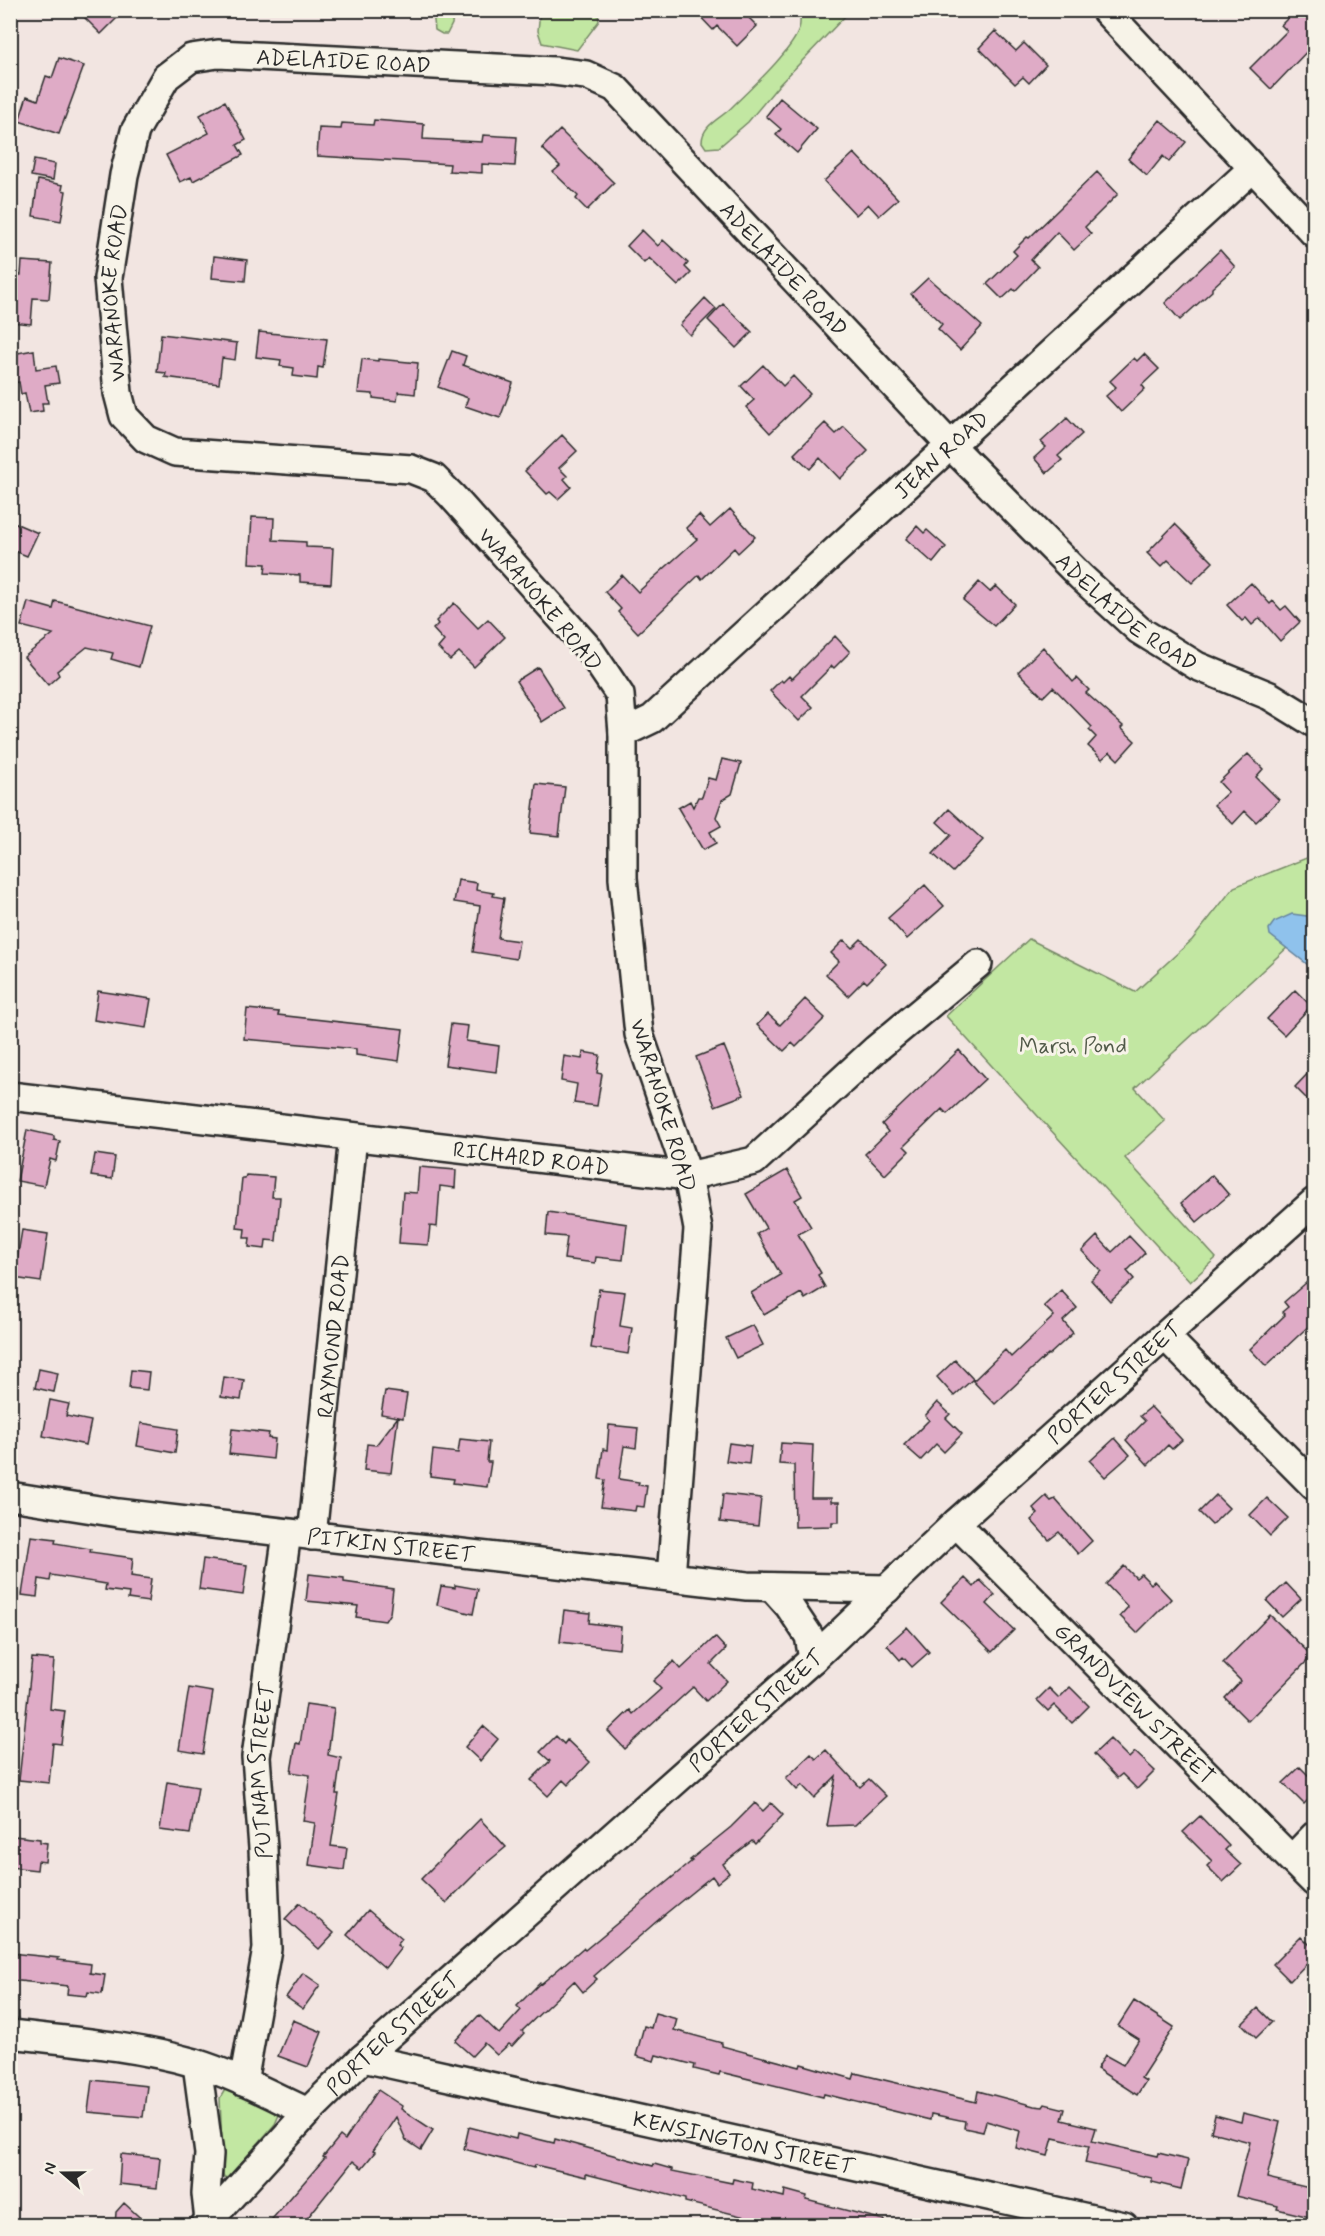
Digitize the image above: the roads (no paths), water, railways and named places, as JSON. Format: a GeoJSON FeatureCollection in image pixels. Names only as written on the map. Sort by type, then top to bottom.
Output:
{"type":"FeatureCollection","features":[{"type":"Feature","properties":{"kind":"street"},"geometry":{"type":"LineString","coordinates":[[1105,10],[1314,233]]}},
{"type":"Feature","properties":{"kind":"street","name":"ADELAIDE ROAD"},"geometry":{"type":"LineString","coordinates":[[166,77],[191,58],[218,54],[554,70],[586,75],[615,88],[950,445],[1081,577],[1139,630],[1197,666],[1270,696],[1314,723]]}},
{"type":"Feature","properties":{"kind":"street","name":"WARANOKE ROAD"},"geometry":{"type":"LineString","coordinates":[[166,77],[135,132],[124,175],[108,278],[117,393],[124,416],[146,440],[176,452],[411,469],[434,478],[453,496],[589,649],[620,694],[623,733],[622,878],[639,1034],[688,1176],[698,1229],[671,1577]]}},
{"type":"Feature","properties":{"kind":"street","name":"JEAN ROAD"},"geometry":{"type":"LineString","coordinates":[[623,733],[652,719],[1253,168]]}},
{"type":"Feature","properties":{"kind":"street","name":"RICHARD ROAD"},"geometry":{"type":"LineString","coordinates":[[10,1096],[688,1176],[754,1161],[876,1048],[978,964]]}},
{"type":"Feature","properties":{"kind":"street","name":"RAYMOND ROAD"},"geometry":{"type":"LineString","coordinates":[[300,1534],[353,1137]]}},
{"type":"Feature","properties":{"kind":"street","name":"PORTER STREET"},"geometry":{"type":"LineString","coordinates":[[207,2223],[308,2112],[363,2058],[813,1659],[956,1523],[1314,1202]]}},
{"type":"Feature","properties":{"kind":"street"},"geometry":{"type":"LineString","coordinates":[[1165,1336],[1314,1486]]}},
{"type":"Feature","properties":{"kind":"street","name":"PITKIN STREET"},"geometry":{"type":"LineString","coordinates":[[10,1496],[118,1513],[671,1577],[772,1587],[887,1589]]}},
{"type":"Feature","properties":{"kind":"street","name":"GRANDVIEW STREET"},"geometry":{"type":"LineString","coordinates":[[956,1523],[1314,1882]]}},
{"type":"Feature","properties":{"kind":"street","name":"PUTNAM STREET"},"geometry":{"type":"LineString","coordinates":[[243,2082],[267,1950],[263,1848],[256,1758],[300,1534]]}},
{"type":"Feature","properties":{"kind":"street"},"geometry":{"type":"LineString","coordinates":[[772,1587],[789,1606],[809,1636],[813,1659]]}},
{"type":"Feature","properties":{"kind":"street"},"geometry":{"type":"LineString","coordinates":[[1292,1859],[1314,1836]]}},
{"type":"Feature","properties":{"kind":"street"},"geometry":{"type":"LineString","coordinates":[[10,2034],[143,2050],[197,2064],[308,2112]]}},
{"type":"Feature","properties":{"kind":"street","name":"KENSINGTON STREET"},"geometry":{"type":"LineString","coordinates":[[363,2058],[1124,2226]]}},
{"type":"Feature","properties":{"kind":"street"},"geometry":{"type":"LineString","coordinates":[[197,2064],[209,2154],[206,2194],[207,2223]]}},
{"type":"Feature","properties":{"kind":"water"},"geometry":{"type":"Polygon","coordinates":[[[1292,914],[1314,917],[1314,967],[1270,935],[1269,929],[1274,922],[1292,914]]]}},
{"type":"Feature","properties":{"kind":"park label","name":"Marsh Pond"},"geometry":{"type":"Point","coordinates":[1073,1045]}}]}
